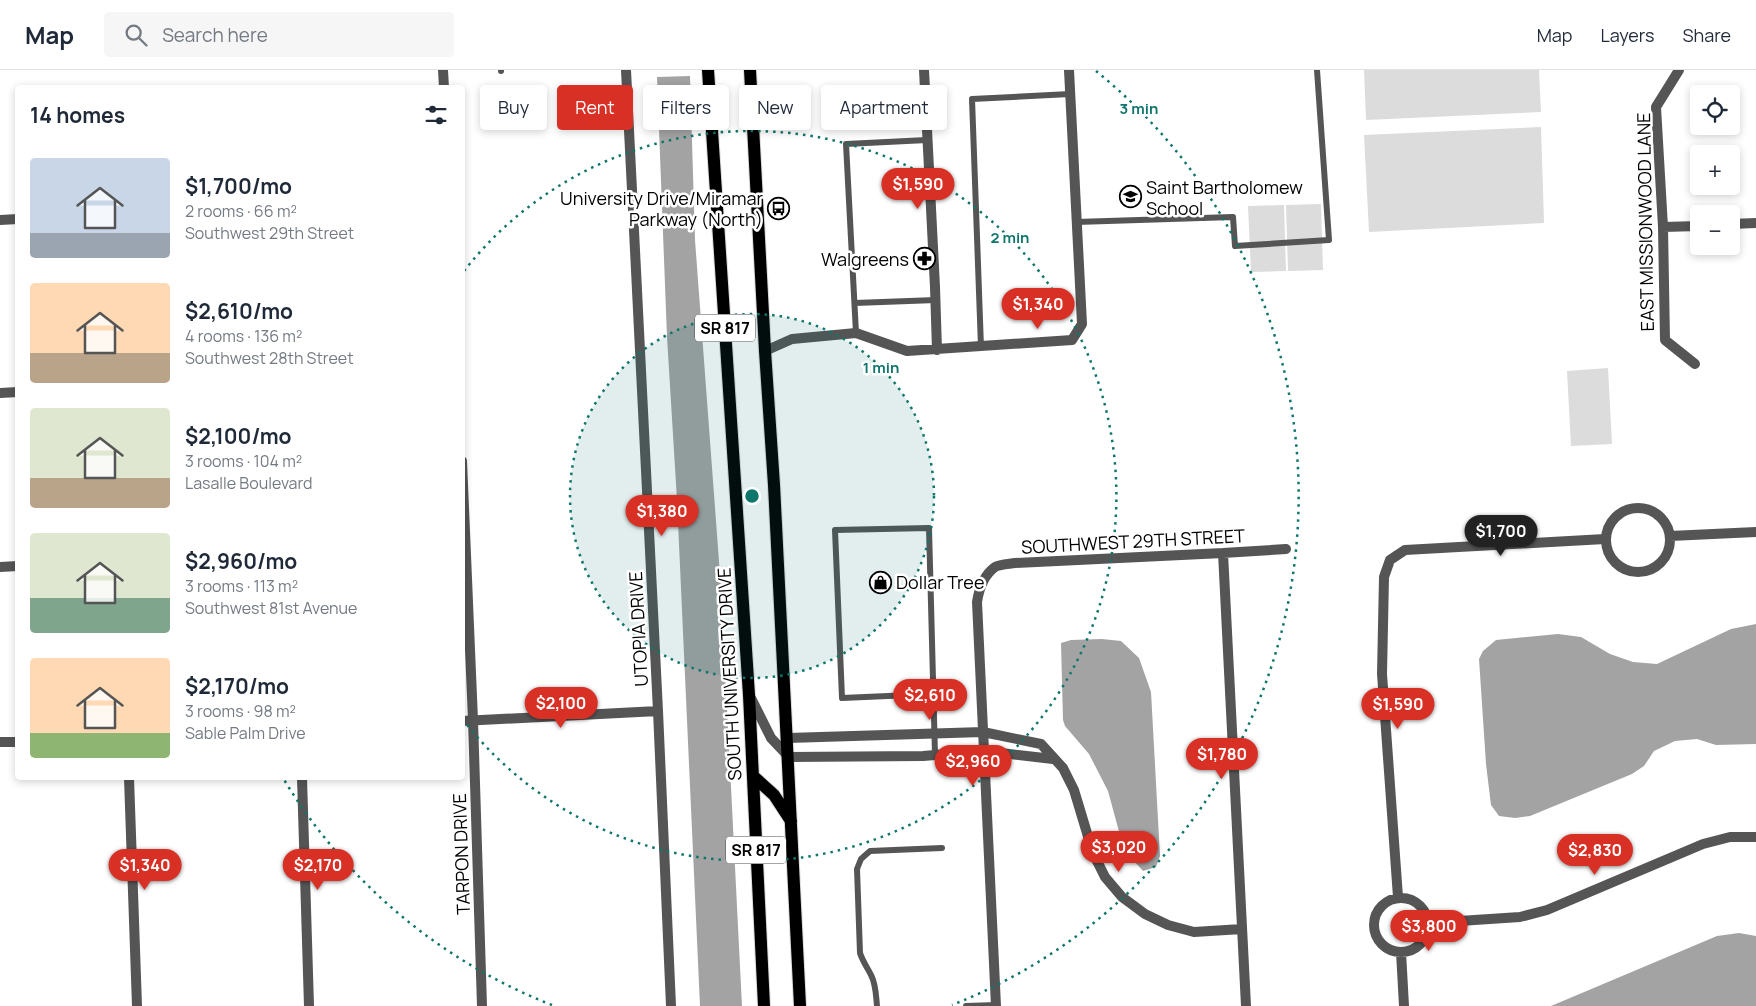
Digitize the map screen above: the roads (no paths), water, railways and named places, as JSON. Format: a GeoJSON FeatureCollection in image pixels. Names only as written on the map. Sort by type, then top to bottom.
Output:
{"type":"FeatureCollection","features":[{"type":"Feature","properties":{"kind":"main road","name":"SOUTH UNIVERSITY DRIVE"},"geometry":{"type":"LineString","coordinates":[[708,70],[749,694],[764,1006]]}},
{"type":"Feature","properties":{"kind":"main road","name":"SR 817"},"geometry":{"type":"LineString","coordinates":[[750,70],[788,738],[800,1006]]}},
{"type":"Feature","properties":{"kind":"main road"},"geometry":{"type":"LineString","coordinates":[[753,776],[774,795],[792,821]]}},
{"type":"Feature","properties":{"kind":"street"},"geometry":{"type":"LineString","coordinates":[[443,70],[444,85]]}},
{"type":"Feature","properties":{"kind":"street","name":"UTOPIA DRIVE"},"geometry":{"type":"LineString","coordinates":[[626,70],[671,1006]]}},
{"type":"Feature","properties":{"kind":"street"},"geometry":{"type":"LineString","coordinates":[[924,70],[937,350]]}},
{"type":"Feature","properties":{"kind":"street"},"geometry":{"type":"LineString","coordinates":[[765,351],[792,339],[856,333],[907,351],[1072,340],[1082,324],[1069,70]]}},
{"type":"Feature","properties":{"kind":"street","name":"EAST MISSIONWOOD LANE"},"geometry":{"type":"LineString","coordinates":[[1679,70],[1656,107],[1664,227],[1664,340],[1695,364]]}},
{"type":"Feature","properties":{"kind":"street"},"geometry":{"type":"LineString","coordinates":[[0,220],[15,219]]}},
{"type":"Feature","properties":{"kind":"street"},"geometry":{"type":"LineString","coordinates":[[1740,224],[1756,223]]}},
{"type":"Feature","properties":{"kind":"street"},"geometry":{"type":"LineString","coordinates":[[1664,227],[1690,226]]}},
{"type":"Feature","properties":{"kind":"street"},"geometry":{"type":"LineString","coordinates":[[0,393],[15,392]]}},
{"type":"Feature","properties":{"kind":"street"},"geometry":{"type":"LineString","coordinates":[[1641,508],[1652,511],[1660,517],[1670,536],[1666,556],[1650,570],[1629,571],[1619,566],[1607,550],[1608,528],[1613,519],[1631,509],[1641,508]]}},
{"type":"Feature","properties":{"kind":"street"},"geometry":{"type":"LineString","coordinates":[[1670,536],[1756,532]]}},
{"type":"Feature","properties":{"kind":"street"},"geometry":{"type":"LineString","coordinates":[[1398,897],[1382,674],[1384,577],[1390,560],[1406,550],[1606,539]]}},
{"type":"Feature","properties":{"kind":"street","name":"SOUTHWEST 29TH STREET"},"geometry":{"type":"LineString","coordinates":[[984,732],[977,602],[978,590],[986,576],[996,566],[1015,563],[1223,553],[1286,548]]}},
{"type":"Feature","properties":{"kind":"street"},"geometry":{"type":"LineString","coordinates":[[1223,553],[1246,1006]]}},
{"type":"Feature","properties":{"kind":"street"},"geometry":{"type":"LineString","coordinates":[[0,567],[15,566]]}},
{"type":"Feature","properties":{"kind":"street","name":"TARPON DRIVE"},"geometry":{"type":"LineString","coordinates":[[465,566],[473,720],[482,1006]]}},
{"type":"Feature","properties":{"kind":"street"},"geometry":{"type":"LineString","coordinates":[[749,694],[771,738],[789,758],[935,755],[984,750],[1053,759]]}},
{"type":"Feature","properties":{"kind":"street"},"geometry":{"type":"LineString","coordinates":[[465,721],[658,711]]}},
{"type":"Feature","properties":{"kind":"street"},"geometry":{"type":"LineString","coordinates":[[788,738],[984,732],[1040,744],[1063,768],[1074,790],[1093,853],[1105,877],[1122,897],[1145,914],[1168,925],[1194,932],[1242,929]]}},
{"type":"Feature","properties":{"kind":"street"},"geometry":{"type":"LineString","coordinates":[[984,732],[996,1005]]}},
{"type":"Feature","properties":{"kind":"street"},"geometry":{"type":"LineString","coordinates":[[0,742],[15,742]]}},
{"type":"Feature","properties":{"kind":"street"},"geometry":{"type":"LineString","coordinates":[[129,780],[136,1006]]}},
{"type":"Feature","properties":{"kind":"street"},"geometry":{"type":"LineString","coordinates":[[302,780],[309,1006]]}},
{"type":"Feature","properties":{"kind":"street"},"geometry":{"type":"LineString","coordinates":[[1429,923],[1520,918],[1547,910],[1703,844],[1730,837],[1756,837]]}},
{"type":"Feature","properties":{"kind":"street"},"geometry":{"type":"LineString","coordinates":[[1398,897],[1415,901],[1427,914],[1429,923],[1428,932],[1424,940],[1418,946],[1401,952],[1392,951],[1384,946],[1374,931],[1373,922],[1381,905],[1398,897]]}},
{"type":"Feature","properties":{"kind":"street"},"geometry":{"type":"LineString","coordinates":[[1401,952],[1404,1006]]}},
{"type":"Feature","properties":{"kind":"lane"},"geometry":{"type":"LineString","coordinates":[[1076,222],[1233,217],[1235,246],[1329,240],[1318,70]]}},
{"type":"Feature","properties":{"kind":"lane"},"geometry":{"type":"LineString","coordinates":[[981,347],[972,100],[1070,94]]}},
{"type":"Feature","properties":{"kind":"lane"},"geometry":{"type":"LineString","coordinates":[[856,333],[846,144],[927,140]]}},
{"type":"Feature","properties":{"kind":"lane"},"geometry":{"type":"LineString","coordinates":[[855,303],[936,300]]}},
{"type":"Feature","properties":{"kind":"lane"},"geometry":{"type":"LineString","coordinates":[[934,694],[842,698],[836,530],[929,528],[934,694],[935,755]]}},
{"type":"Feature","properties":{"kind":"lane"},"geometry":{"type":"LineString","coordinates":[[877,1006],[876,990],[872,976],[864,965],[860,953],[857,869],[861,859],[870,851],[942,848]]}},
{"type":"Feature","properties":{"kind":"lane"},"geometry":{"type":"LineString","coordinates":[[966,1006],[996,1005]]}},
{"type":"Feature","properties":{"kind":"place","name":"Saint Bartholomew School"},"geometry":{"type":"Point","coordinates":[1130,197]}},
{"type":"Feature","properties":{"kind":"place","name":"University Drive/Miramar Parkway (North)"},"geometry":{"type":"Point","coordinates":[779,208]}},
{"type":"Feature","properties":{"kind":"place","name":"Walgreens"},"geometry":{"type":"Point","coordinates":[925,259]}},
{"type":"Feature","properties":{"kind":"place","name":"Dollar Tree"},"geometry":{"type":"Point","coordinates":[880,582]}}]}
